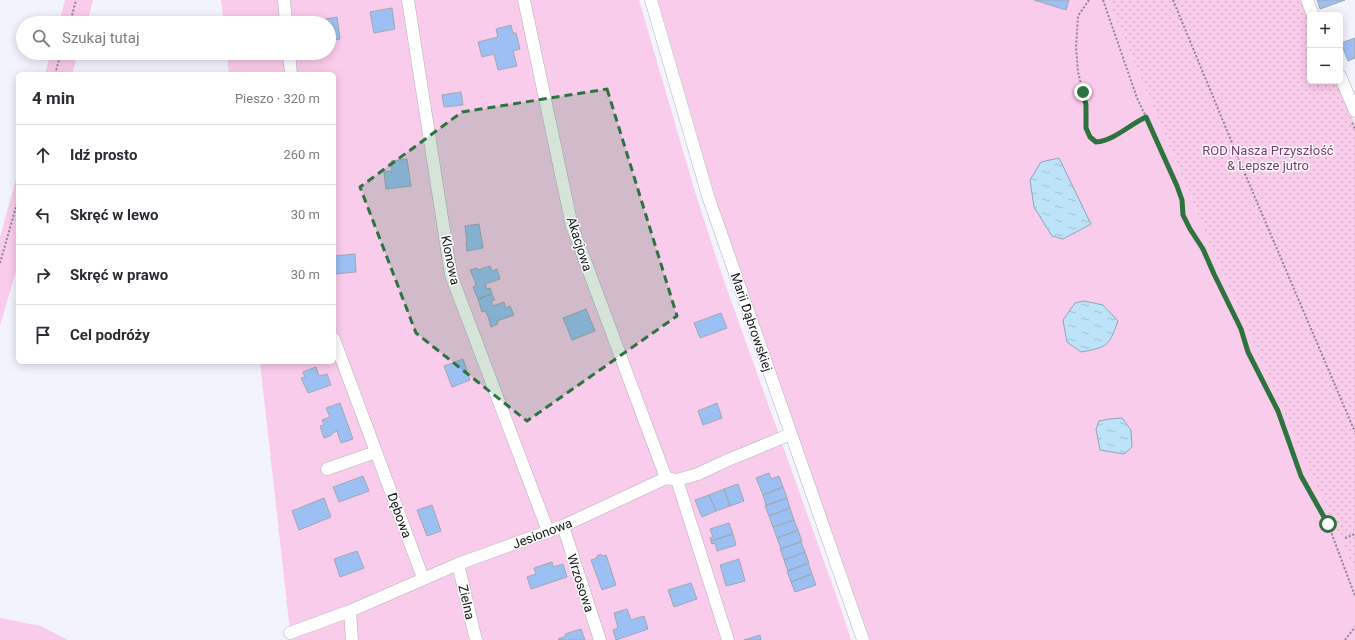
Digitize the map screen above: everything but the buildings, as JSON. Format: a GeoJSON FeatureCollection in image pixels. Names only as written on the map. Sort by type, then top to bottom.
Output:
{"type":"FeatureCollection","features":[{"type":"Feature","properties":{"kind":"street"},"geometry":{"type":"LineString","coordinates":[[284,0],[285,16]]}},
{"type":"Feature","properties":{"kind":"street","name":"Klonowa"},"geometry":{"type":"LineString","coordinates":[[408,0],[451,275],[548,531]]}},
{"type":"Feature","properties":{"kind":"street","name":"Akacjowa"},"geometry":{"type":"LineString","coordinates":[[524,0],[572,226],[672,479],[728,640]]}},
{"type":"Feature","properties":{"kind":"street","name":"Marii Dąbrowskiej"},"geometry":{"type":"LineString","coordinates":[[651,0],[708,196],[863,640]]}},
{"type":"Feature","properties":{"kind":"street"},"geometry":{"type":"LineString","coordinates":[[1307,0],[1312,12]]}},
{"type":"Feature","properties":{"kind":"street"},"geometry":{"type":"LineString","coordinates":[[290,60],[291,72]]}},
{"type":"Feature","properties":{"kind":"street"},"geometry":{"type":"LineString","coordinates":[[1343,83],[1355,111]]}},
{"type":"Feature","properties":{"kind":"street","name":"Dębowa"},"geometry":{"type":"LineString","coordinates":[[336,344],[423,578]]}},
{"type":"Feature","properties":{"kind":"street","name":"Jesionowa"},"geometry":{"type":"LineString","coordinates":[[290,633],[350,611],[458,564],[562,526],[672,479],[698,474],[792,434]]}},
{"type":"Feature","properties":{"kind":"street"},"geometry":{"type":"LineString","coordinates":[[327,468],[376,452]]}},
{"type":"Feature","properties":{"kind":"street","name":"Wrzosowa"},"geometry":{"type":"LineString","coordinates":[[562,526],[600,640]]}},
{"type":"Feature","properties":{"kind":"street","name":"Zielna"},"geometry":{"type":"LineString","coordinates":[[458,564],[476,640]]}},
{"type":"Feature","properties":{"kind":"street"},"geometry":{"type":"LineString","coordinates":[[350,611],[352,640]]}},
{"type":"Feature","properties":{"kind":"path"},"geometry":{"type":"LineString","coordinates":[[72,16],[76,0]]}},
{"type":"Feature","properties":{"kind":"path"},"geometry":{"type":"LineString","coordinates":[[1089,0],[1078,16],[1076,47],[1078,72],[1086,105],[1086,128],[1090,137],[1096,142],[1105,141],[1135,122],[1146,117]]}},
{"type":"Feature","properties":{"kind":"path"},"geometry":{"type":"LineString","coordinates":[[1103,0],[1138,98],[1177,186],[1182,200],[1183,215],[1203,249],[1241,329],[1248,352],[1278,411],[1301,476],[1328,524],[1355,596]]}},
{"type":"Feature","properties":{"kind":"path"},"geometry":{"type":"LineString","coordinates":[[1173,0],[1245,174],[1355,432]]}},
{"type":"Feature","properties":{"kind":"path"},"geometry":{"type":"LineString","coordinates":[[56,72],[59,60]]}},
{"type":"Feature","properties":{"kind":"path"},"geometry":{"type":"LineString","coordinates":[[0,263],[16,207]]}},
{"type":"Feature","properties":{"kind":"path"},"geometry":{"type":"LineString","coordinates":[[1345,538],[1355,534]]}},
{"type":"Feature","properties":{"kind":"path"},"geometry":{"type":"LineString","coordinates":[[1345,640],[1355,627]]}},
{"type":"Feature","properties":{"kind":"highlighted area"},"geometry":{"type":"Polygon","coordinates":[[[607,89],[677,316],[527,421],[416,333],[360,187],[462,112],[607,89]]]}},
{"type":"Feature","properties":{"kind":"green space"},"geometry":{"type":"Polygon","coordinates":[[[65,0],[93,0],[89,16],[61,16],[65,0]]]}},
{"type":"Feature","properties":{"kind":"green space"},"geometry":{"type":"Polygon","coordinates":[[[221,0],[639,0],[695,192],[721,272],[851,640],[291,640],[260,364],[336,364],[336,72],[229,72],[228,60],[336,60],[336,16],[223,16],[221,0]]]}},
{"type":"Feature","properties":{"kind":"green space"},"geometry":{"type":"Polygon","coordinates":[[[658,0],[1108,0],[1213,251],[1355,573],[1355,640],[870,640],[721,217],[658,0]]]}},
{"type":"Feature","properties":{"kind":"green space","name":"ROD Nasza Przyszłość & Lepsze jutro"},"geometry":{"type":"Polygon","coordinates":[[[1108,0],[1302,0],[1307,12],[1307,84],[1338,84],[1355,124],[1355,573],[1341,539],[1297,443],[1213,251],[1108,0]]]}},
{"type":"Feature","properties":{"kind":"green space"},"geometry":{"type":"Polygon","coordinates":[[[49,60],[76,60],[73,72],[46,72],[49,60]]]}},
{"type":"Feature","properties":{"kind":"green space"},"geometry":{"type":"Polygon","coordinates":[[[16,179],[16,271],[0,326],[0,237],[16,179]]]}},
{"type":"Feature","properties":{"kind":"green space"},"geometry":{"type":"Polygon","coordinates":[[[0,618],[41,626],[68,640],[0,640],[0,618]]]}},
{"type":"Feature","properties":{"kind":"water"},"geometry":{"type":"Polygon","coordinates":[[[1059,158],[1091,224],[1063,239],[1052,236],[1034,207],[1030,180],[1041,162],[1059,158]]]}},
{"type":"Feature","properties":{"kind":"water"},"geometry":{"type":"Polygon","coordinates":[[[1084,301],[1103,305],[1118,321],[1112,336],[1106,344],[1097,349],[1081,352],[1067,342],[1063,320],[1075,303],[1084,301]]]}},
{"type":"Feature","properties":{"kind":"water"},"geometry":{"type":"Polygon","coordinates":[[[1122,418],[1131,430],[1132,447],[1124,454],[1100,450],[1096,429],[1099,421],[1122,418]]]}},
{"type":"Feature","properties":{"kind":"route"},"geometry":{"type":"LineString","coordinates":[[1083,92],[1086,105],[1086,128],[1090,137],[1096,142],[1105,141],[1135,122],[1146,117],[1177,186],[1182,200],[1183,215],[1203,249],[1232,308],[1241,329],[1248,352],[1278,411],[1301,476],[1328,524]]}}]}
